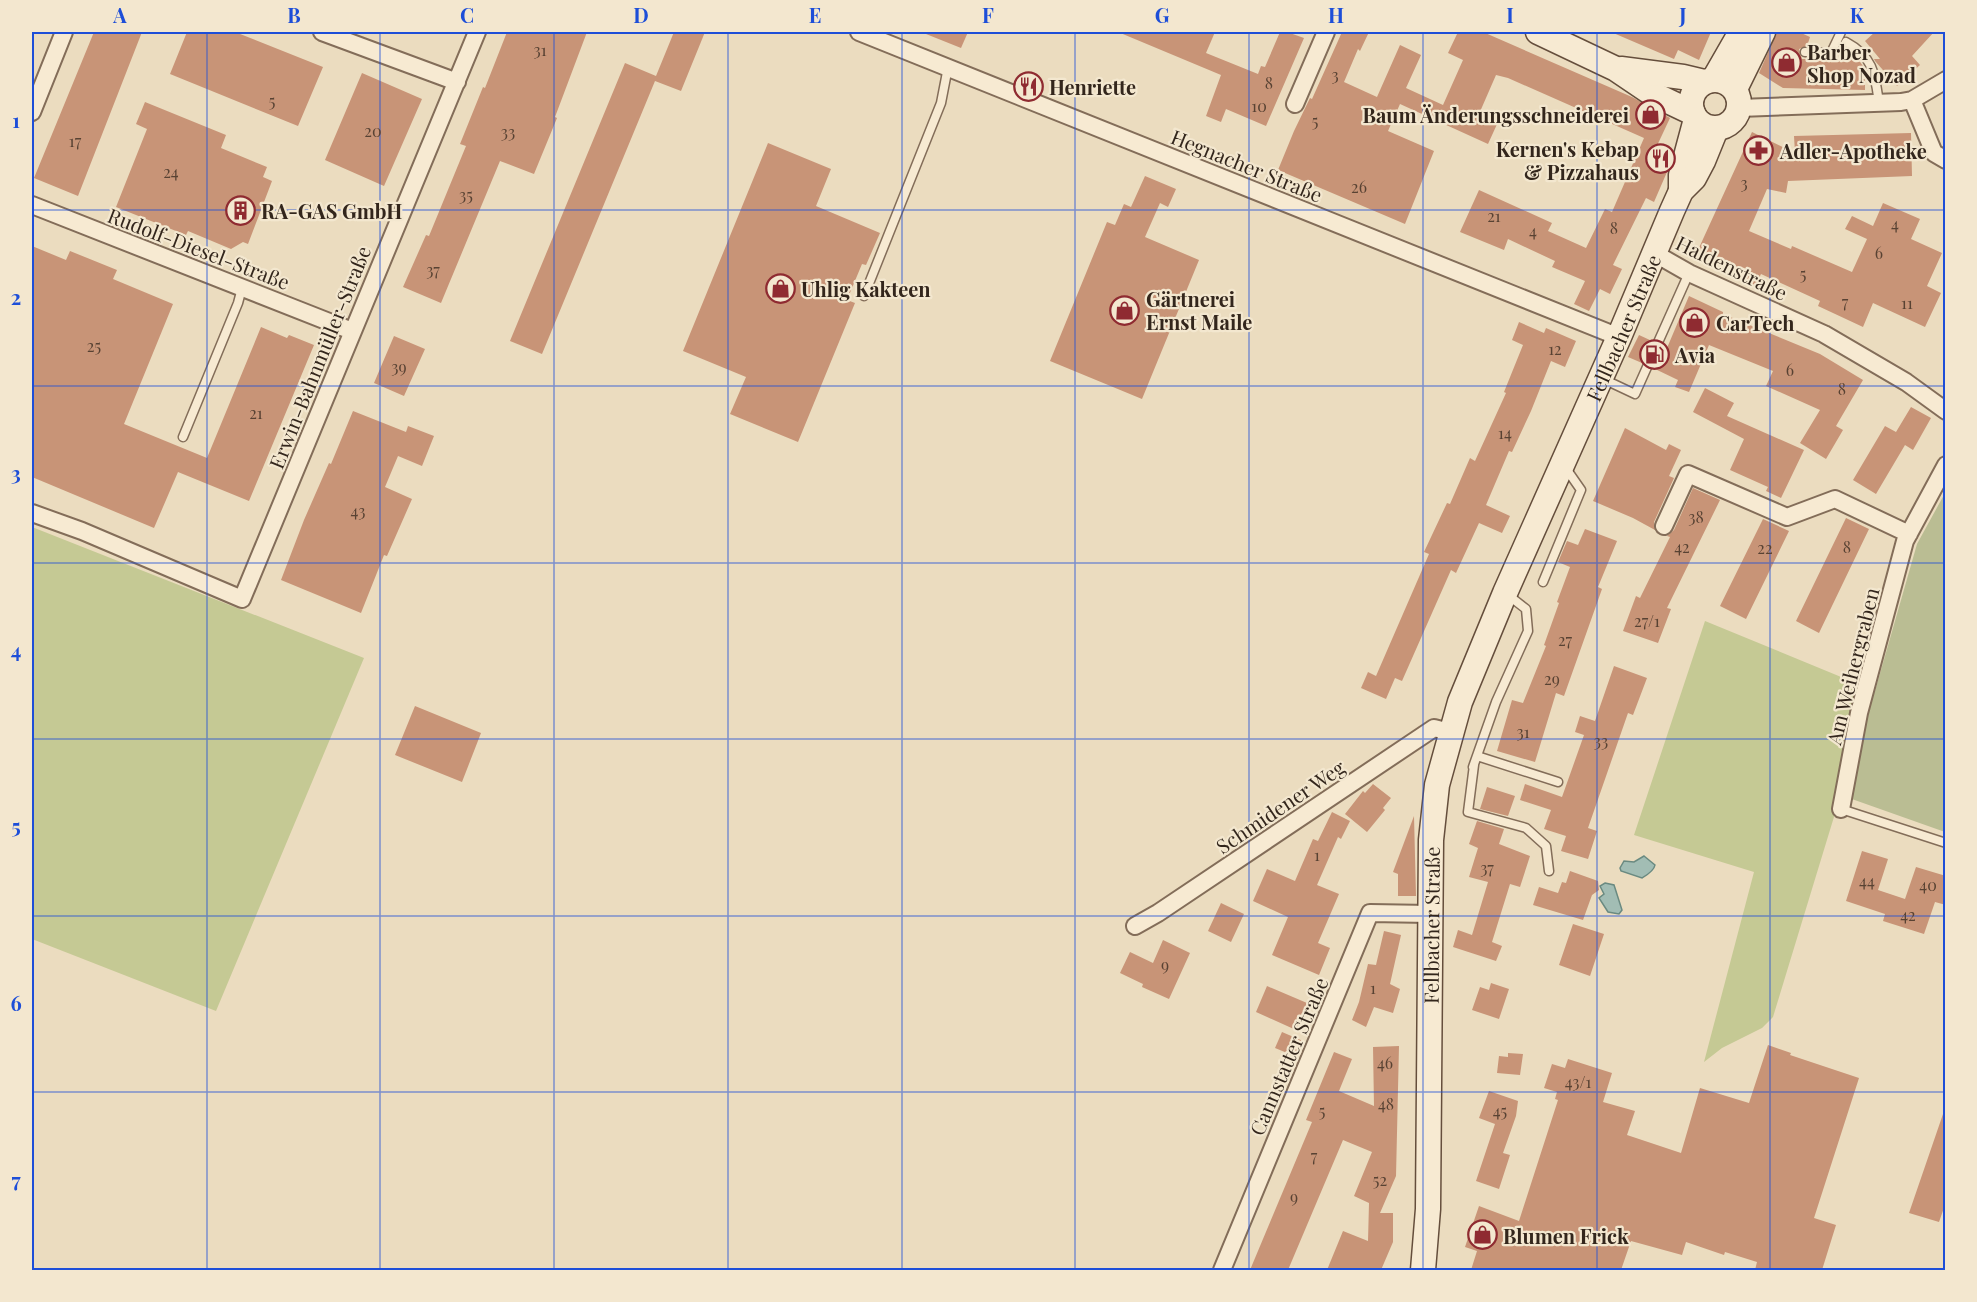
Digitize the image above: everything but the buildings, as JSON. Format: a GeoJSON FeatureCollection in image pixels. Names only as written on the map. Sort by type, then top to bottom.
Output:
{"type":"FeatureCollection","features":[{"type":"Feature","properties":{"kind":"main road"},"geometry":{"type":"LineString","coordinates":[[1538,32],[1616,69],[1653,94],[1702,120],[1725,126],[1735,118],[1723,89],[1741,32]]}},
{"type":"Feature","properties":{"kind":"main road"},"geometry":{"type":"LineString","coordinates":[[1723,89],[1763,32]]}},
{"type":"Feature","properties":{"kind":"main road"},"geometry":{"type":"LineString","coordinates":[[1616,69],[1683,76],[1723,89]]}},
{"type":"Feature","properties":{"kind":"main road","name":"Fellbacher Straße"},"geometry":{"type":"LineString","coordinates":[[1423,1270],[1428,1209],[1431,840],[1437,785],[1450,732],[1505,593],[1681,191],[1681,175],[1702,120],[1692,96],[1696,89],[1723,89]]}},
{"type":"Feature","properties":{"kind":"street"},"geometry":{"type":"LineString","coordinates":[[32,112],[64,32]]}},
{"type":"Feature","properties":{"kind":"street"},"geometry":{"type":"LineString","coordinates":[[322,32],[457,82]]}},
{"type":"Feature","properties":{"kind":"street","name":"Erwin-Bahnmüller-Straße"},"geometry":{"type":"LineString","coordinates":[[32,513],[82,531],[242,599],[477,32]]}},
{"type":"Feature","properties":{"kind":"street","name":"Hegnacher Straße"},"geometry":{"type":"LineString","coordinates":[[859,32],[879,35],[948,68],[1619,337]]}},
{"type":"Feature","properties":{"kind":"street"},"geometry":{"type":"LineString","coordinates":[[1295,104],[1326,32]]}},
{"type":"Feature","properties":{"kind":"street"},"geometry":{"type":"LineString","coordinates":[[1723,89],[1879,103],[1912,100],[1946,80]]}},
{"type":"Feature","properties":{"kind":"street"},"geometry":{"type":"LineString","coordinates":[[1912,100],[1934,153],[1946,160]]}},
{"type":"Feature","properties":{"kind":"street","name":"Rudolf-Diesel-Straße"},"geometry":{"type":"LineString","coordinates":[[32,205],[352,331]]}},
{"type":"Feature","properties":{"kind":"street","name":"Haldenstraße"},"geometry":{"type":"LineString","coordinates":[[1654,253],[1689,273],[1824,334],[1906,382],[1946,411]]}},
{"type":"Feature","properties":{"kind":"street","name":"Am Weihergraben"},"geometry":{"type":"LineString","coordinates":[[1841,809],[1859,713],[1905,541],[1946,465]]}},
{"type":"Feature","properties":{"kind":"street"},"geometry":{"type":"LineString","coordinates":[[1664,526],[1688,474],[1787,518],[1835,499],[1909,534]]}},
{"type":"Feature","properties":{"kind":"street","name":"Schmidener Weg"},"geometry":{"type":"LineString","coordinates":[[1135,926],[1158,914],[1434,728],[1450,732]]}},
{"type":"Feature","properties":{"kind":"street","name":"Cannstatter Straße"},"geometry":{"type":"LineString","coordinates":[[1221,1270],[1370,913],[1430,914]]}},
{"type":"Feature","properties":{"kind":"lane"},"geometry":{"type":"LineString","coordinates":[[1805,52],[1831,52],[1841,32]]}},
{"type":"Feature","properties":{"kind":"lane"},"geometry":{"type":"LineString","coordinates":[[1846,42],[1864,54],[1872,67],[1879,103]]}},
{"type":"Feature","properties":{"kind":"lane"},"geometry":{"type":"LineString","coordinates":[[864,296],[941,103],[948,68]]}},
{"type":"Feature","properties":{"kind":"lane"},"geometry":{"type":"LineString","coordinates":[[1601,378],[1635,394],[1689,273]]}},
{"type":"Feature","properties":{"kind":"lane"},"geometry":{"type":"LineString","coordinates":[[183,437],[238,303],[242,288]]}},
{"type":"Feature","properties":{"kind":"lane"},"geometry":{"type":"LineString","coordinates":[[1542,582],[1581,490],[1563,464]]}},
{"type":"Feature","properties":{"kind":"lane"},"geometry":{"type":"LineString","coordinates":[[1505,593],[1526,609],[1528,631],[1496,702],[1477,756],[1468,812],[1526,828],[1546,846],[1549,871]]}},
{"type":"Feature","properties":{"kind":"lane"},"geometry":{"type":"LineString","coordinates":[[1477,756],[1558,782]]}},
{"type":"Feature","properties":{"kind":"lane"},"geometry":{"type":"LineString","coordinates":[[1841,809],[1946,843]]}},
{"type":"Feature","properties":{"kind":"green space"},"geometry":{"type":"Polygon","coordinates":[[[1945,493],[1945,832],[1849,798],[1871,691],[1875,691],[1917,544],[1945,493]]]}},
{"type":"Feature","properties":{"kind":"green space"},"geometry":{"type":"Polygon","coordinates":[[[32,527],[364,658],[216,1011],[32,939],[32,527]]]}},
{"type":"Feature","properties":{"kind":"green space"},"geometry":{"type":"Polygon","coordinates":[[[1705,621],[1863,686],[1837,807],[1773,1017],[1762,1028],[1722,1048],[1704,1062],[1754,872],[1634,835],[1705,621]]]}},
{"type":"Feature","properties":{"kind":"water"},"geometry":{"type":"Polygon","coordinates":[[[1644,856],[1655,865],[1646,876],[1642,878],[1621,871],[1620,868],[1624,861],[1634,862],[1644,856]]]}},
{"type":"Feature","properties":{"kind":"water"},"geometry":{"type":"Polygon","coordinates":[[[1605,883],[1614,885],[1622,910],[1619,914],[1608,912],[1599,898],[1604,894],[1600,886],[1605,883]]]}},
{"type":"Feature","properties":{"kind":"place","name":"Barber Shop Nozad"},"geometry":{"type":"Point","coordinates":[1786,62]}},
{"type":"Feature","properties":{"kind":"place","name":"Henriette"},"geometry":{"type":"Point","coordinates":[1028,86]}},
{"type":"Feature","properties":{"kind":"place","name":"Baum Änderungsschneiderei"},"geometry":{"type":"Point","coordinates":[1650,114]}},
{"type":"Feature","properties":{"kind":"place","name":"Adler-Apotheke"},"geometry":{"type":"Point","coordinates":[1759,150]}},
{"type":"Feature","properties":{"kind":"place","name":"Kernen's Kebap & Pizzahaus"},"geometry":{"type":"Point","coordinates":[1660,159]}},
{"type":"Feature","properties":{"kind":"place","name":"RA-GAS GmbH"},"geometry":{"type":"Point","coordinates":[240,210]}},
{"type":"Feature","properties":{"kind":"place","name":"Uhlig Kakteen"},"geometry":{"type":"Point","coordinates":[780,288]}},
{"type":"Feature","properties":{"kind":"place","name":"Gärtnerei Ernst Maile"},"geometry":{"type":"Point","coordinates":[1125,310]}},
{"type":"Feature","properties":{"kind":"place","name":"CarTech"},"geometry":{"type":"Point","coordinates":[1695,322]}},
{"type":"Feature","properties":{"kind":"place","name":"Avia"},"geometry":{"type":"Point","coordinates":[1654,354]}},
{"type":"Feature","properties":{"kind":"place","name":"Blumen Frick"},"geometry":{"type":"Point","coordinates":[1482,1235]}}]}
